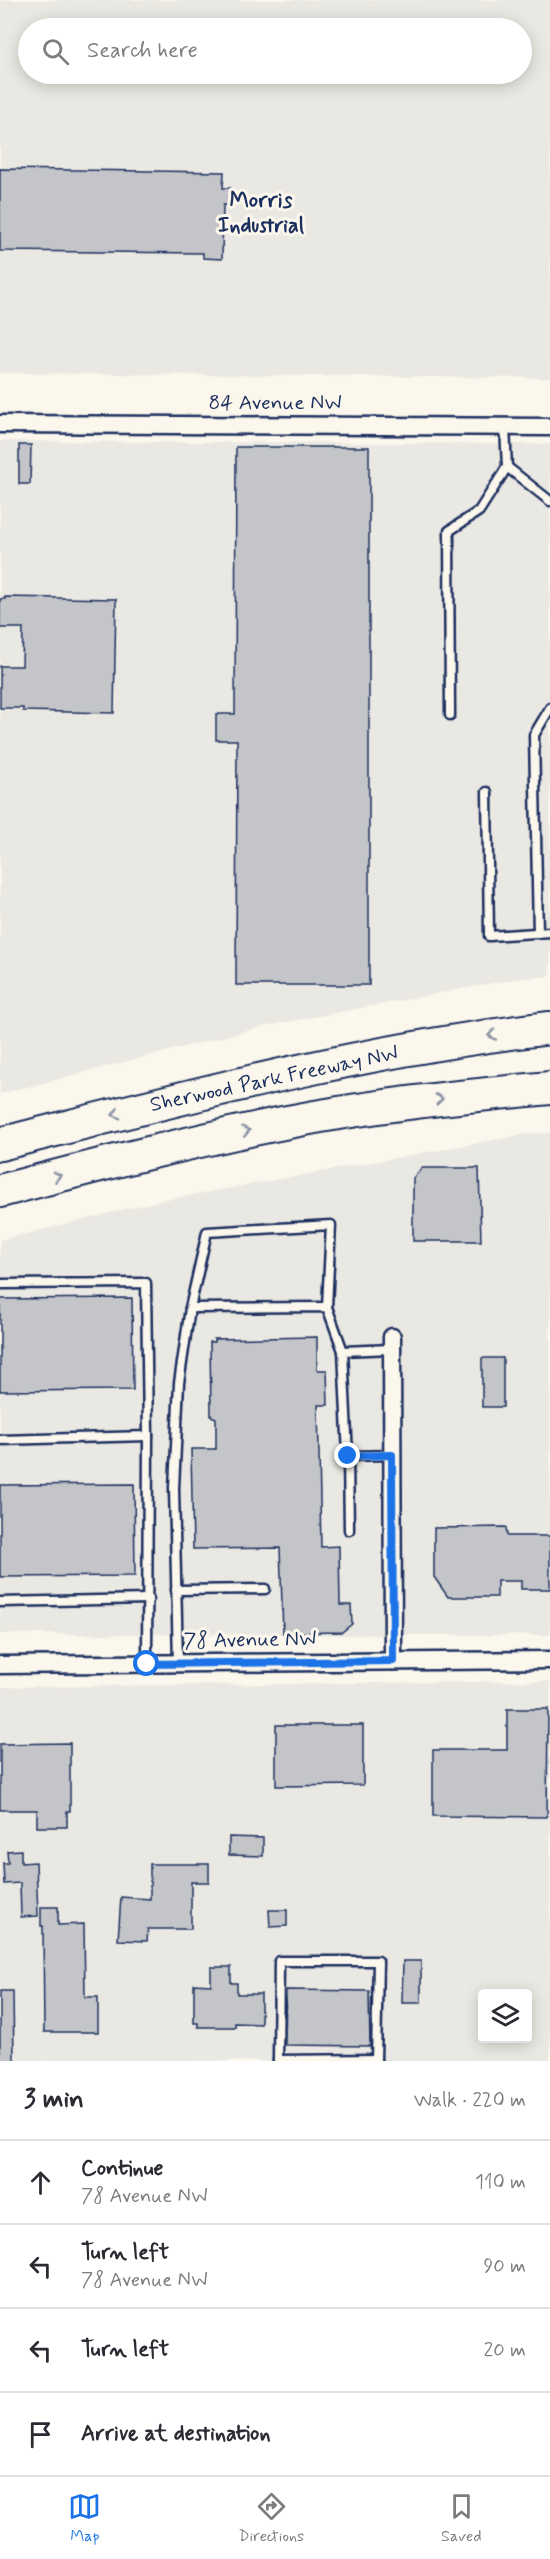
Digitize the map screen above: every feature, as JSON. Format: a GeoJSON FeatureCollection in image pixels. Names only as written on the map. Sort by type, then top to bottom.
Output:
{"type":"FeatureCollection","features":[{"type":"Feature","properties":{"kind":"highway","name":"Sherwood Park Freeway NW"},"geometry":{"type":"LineString","coordinates":[[0,1144],[145,1107],[347,1061],[505,1033],[550,1028]]}},
{"type":"Feature","properties":{"kind":"highway"},"geometry":{"type":"LineString","coordinates":[[0,1191],[288,1122],[363,1109],[480,1094],[550,1088]]}},
{"type":"Feature","properties":{"kind":"street","name":"84 Avenue NW"},"geometry":{"type":"LineString","coordinates":[[0,424],[550,427]]}},
{"type":"Feature","properties":{"kind":"street"},"geometry":{"type":"LineString","coordinates":[[392,1343],[393,1661]]}},
{"type":"Feature","properties":{"kind":"street","name":"78 Avenue NW"},"geometry":{"type":"LineString","coordinates":[[0,1665],[550,1660]]}},
{"type":"Feature","properties":{"kind":"lane"},"geometry":{"type":"LineString","coordinates":[[450,715],[449,531],[479,511],[507,467],[505,427]]}},
{"type":"Feature","properties":{"kind":"lane"},"geometry":{"type":"LineString","coordinates":[[507,467],[550,501]]}},
{"type":"Feature","properties":{"kind":"lane"},"geometry":{"type":"LineString","coordinates":[[538,933],[534,735],[550,708]]}},
{"type":"Feature","properties":{"kind":"lane"},"geometry":{"type":"LineString","coordinates":[[487,792],[489,936],[550,932]]}},
{"type":"Feature","properties":{"kind":"lane"},"geometry":{"type":"LineString","coordinates":[[178,1663],[174,1488],[179,1383],[190,1308],[207,1232],[332,1225],[327,1307],[343,1351],[349,1530]]}},
{"type":"Feature","properties":{"kind":"lane"},"geometry":{"type":"LineString","coordinates":[[0,1284],[146,1282],[149,1599],[147,1664]]}},
{"type":"Feature","properties":{"kind":"lane"},"geometry":{"type":"LineString","coordinates":[[190,1308],[327,1307]]}},
{"type":"Feature","properties":{"kind":"lane"},"geometry":{"type":"LineString","coordinates":[[343,1351],[392,1343]]}},
{"type":"Feature","properties":{"kind":"lane"},"geometry":{"type":"LineString","coordinates":[[0,1440],[148,1436]]}},
{"type":"Feature","properties":{"kind":"lane"},"geometry":{"type":"LineString","coordinates":[[348,1456],[392,1455]]}},
{"type":"Feature","properties":{"kind":"lane"},"geometry":{"type":"LineString","coordinates":[[176,1590],[265,1589]]}},
{"type":"Feature","properties":{"kind":"lane"},"geometry":{"type":"LineString","coordinates":[[0,1602],[149,1599]]}},
{"type":"Feature","properties":{"kind":"lane"},"geometry":{"type":"LineString","coordinates":[[279,1961],[378,1961],[376,2060],[278,2060],[279,1961]]}},
{"type":"Feature","properties":{"kind":"shaded area"},"geometry":{"type":"Polygon","coordinates":[[[0,0],[550,0],[550,378],[0,373],[0,0]]]}},
{"type":"Feature","properties":{"kind":"shaded area"},"geometry":{"type":"Polygon","coordinates":[[[0,441],[550,444],[550,976],[515,979],[266,1026],[0,1094],[0,441]]]}},
{"type":"Feature","properties":{"kind":"shaded area"},"geometry":{"type":"Polygon","coordinates":[[[550,1133],[550,1635],[0,1634],[0,1240],[159,1201],[526,1134],[550,1133]]]}},
{"type":"Feature","properties":{"kind":"shaded area"},"geometry":{"type":"Polygon","coordinates":[[[550,1681],[550,2061],[0,2061],[0,1687],[550,1681]]]}},
{"type":"Feature","properties":{"kind":"building"},"geometry":{"type":"Polygon","coordinates":[[[0,169],[224,172],[223,188],[231,188],[231,205],[223,205],[222,259],[203,258],[203,253],[0,251],[0,169]]]}},
{"type":"Feature","properties":{"kind":"building"},"geometry":{"type":"Polygon","coordinates":[[[19,445],[31,445],[30,484],[19,484],[19,445]]]}},
{"type":"Feature","properties":{"kind":"building"},"geometry":{"type":"Polygon","coordinates":[[[236,447],[369,447],[369,985],[236,985],[237,740],[216,740],[216,714],[235,714],[236,447]]]}},
{"type":"Feature","properties":{"kind":"building"},"geometry":{"type":"Polygon","coordinates":[[[5,597],[116,599],[114,713],[23,711],[23,708],[0,708],[0,666],[22,666],[23,628],[0,628],[0,599],[5,599],[5,597]]]}},
{"type":"Feature","properties":{"kind":"building"},"geometry":{"type":"Polygon","coordinates":[[[422,1168],[479,1168],[481,1241],[413,1241],[413,1178],[422,1168]]]}},
{"type":"Feature","properties":{"kind":"building"},"geometry":{"type":"Polygon","coordinates":[[[132,1298],[133,1390],[0,1391],[0,1299],[132,1298]]]}},
{"type":"Feature","properties":{"kind":"building"},"geometry":{"type":"Polygon","coordinates":[[[317,1337],[317,1370],[327,1370],[328,1405],[318,1405],[321,1547],[339,1546],[340,1605],[351,1605],[352,1624],[342,1632],[283,1633],[280,1548],[193,1549],[191,1449],[216,1449],[216,1418],[211,1416],[210,1342],[214,1342],[214,1339],[317,1337]]]}},
{"type":"Feature","properties":{"kind":"building"},"geometry":{"type":"Polygon","coordinates":[[[482,1358],[503,1358],[503,1407],[482,1407],[482,1358]]]}},
{"type":"Feature","properties":{"kind":"building"},"geometry":{"type":"Polygon","coordinates":[[[134,1484],[135,1576],[0,1577],[0,1485],[134,1484]]]}},
{"type":"Feature","properties":{"kind":"building"},"geometry":{"type":"Polygon","coordinates":[[[506,1527],[507,1536],[550,1536],[550,1589],[521,1589],[521,1581],[497,1581],[497,1597],[448,1597],[434,1577],[434,1528],[506,1527]]]}},
{"type":"Feature","properties":{"kind":"building"},"geometry":{"type":"Polygon","coordinates":[[[507,1709],[548,1709],[547,1817],[433,1816],[433,1750],[507,1750],[507,1709]]]}},
{"type":"Feature","properties":{"kind":"building"},"geometry":{"type":"Polygon","coordinates":[[[276,1725],[363,1725],[363,1785],[276,1786],[276,1725]]]}},
{"type":"Feature","properties":{"kind":"building"},"geometry":{"type":"Polygon","coordinates":[[[70,1743],[70,1811],[67,1811],[67,1827],[37,1827],[37,1810],[0,1810],[0,1744],[70,1743]]]}},
{"type":"Feature","properties":{"kind":"building"},"geometry":{"type":"Polygon","coordinates":[[[229,1837],[263,1838],[263,1856],[229,1855],[229,1837]]]}},
{"type":"Feature","properties":{"kind":"building"},"geometry":{"type":"Polygon","coordinates":[[[21,1850],[21,1863],[36,1862],[38,1916],[21,1917],[20,1883],[4,1884],[3,1863],[8,1863],[7,1851],[21,1850]]]}},
{"type":"Feature","properties":{"kind":"building"},"geometry":{"type":"Polygon","coordinates":[[[150,1864],[209,1864],[209,1882],[191,1882],[191,1929],[148,1929],[147,1941],[118,1940],[121,1897],[150,1899],[150,1864]]]}},
{"type":"Feature","properties":{"kind":"building"},"geometry":{"type":"Polygon","coordinates":[[[41,1907],[58,1907],[58,1925],[84,1924],[85,1997],[98,1997],[98,2032],[44,2032],[41,1907]]]}},
{"type":"Feature","properties":{"kind":"building"},"geometry":{"type":"Polygon","coordinates":[[[269,1910],[287,1910],[287,1926],[270,1927],[269,1910]]]}},
{"type":"Feature","properties":{"kind":"building"},"geometry":{"type":"Polygon","coordinates":[[[403,1961],[421,1961],[421,2003],[402,2003],[403,1961]]]}},
{"type":"Feature","properties":{"kind":"building"},"geometry":{"type":"Polygon","coordinates":[[[211,1967],[231,1967],[231,1983],[237,1983],[237,1994],[261,1994],[261,2024],[235,2023],[235,2027],[198,2027],[198,2023],[194,2023],[194,1984],[211,1985],[211,1967]]]}},
{"type":"Feature","properties":{"kind":"building"},"geometry":{"type":"Polygon","coordinates":[[[286,1990],[369,1991],[370,2046],[285,2045],[286,1990]]]}},
{"type":"Feature","properties":{"kind":"building"},"geometry":{"type":"Polygon","coordinates":[[[0,1991],[13,1991],[14,2061],[0,2061],[0,1991]]]}},
{"type":"Feature","properties":{"kind":"district","name":"Morris Industrial"},"geometry":{"type":"Point","coordinates":[261,214]}},
{"type":"Feature","properties":{"kind":"route"},"geometry":{"type":"LineString","coordinates":[[147,1664],[393,1661],[392,1455],[348,1456]]}}]}
